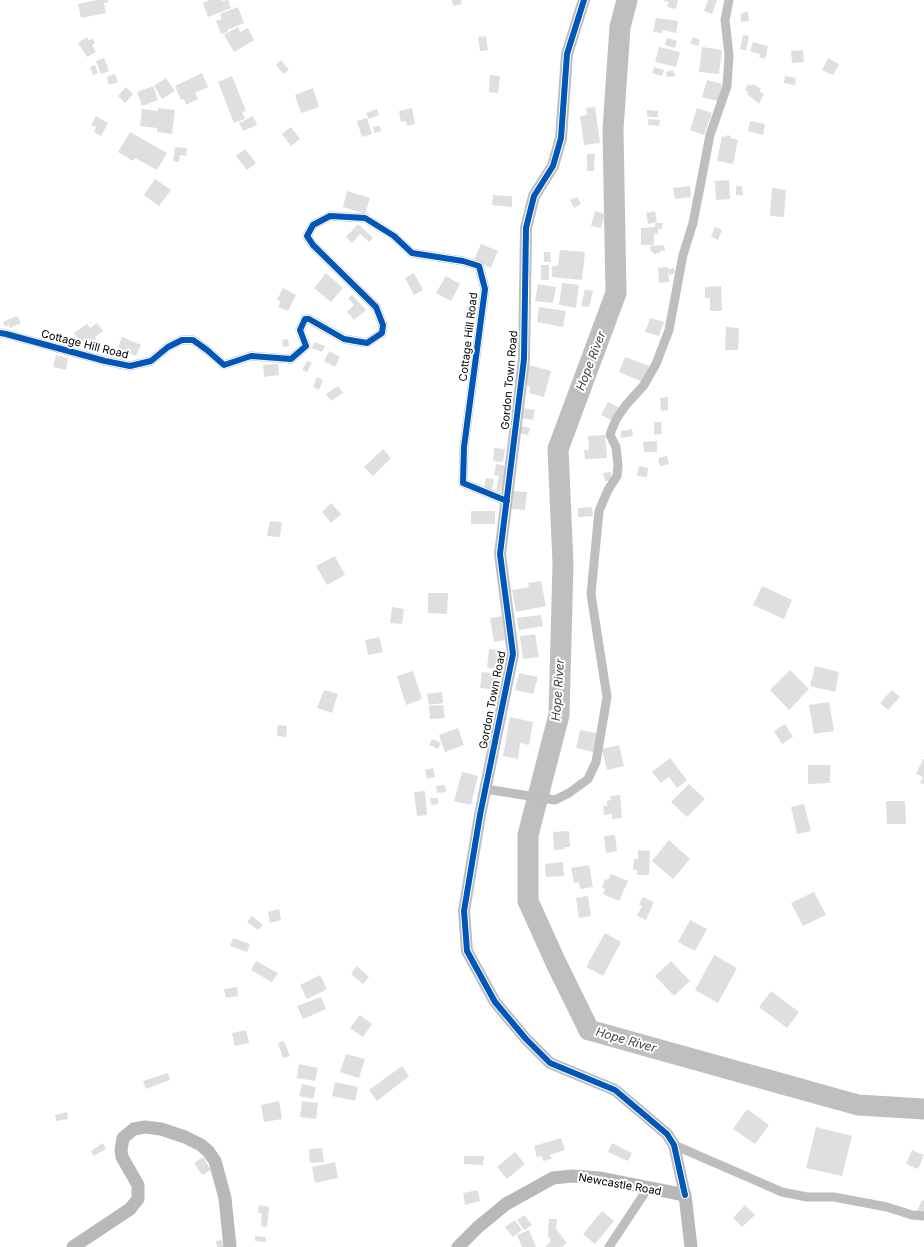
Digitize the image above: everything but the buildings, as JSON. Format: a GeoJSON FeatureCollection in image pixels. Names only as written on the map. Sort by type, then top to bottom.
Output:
{"type":"FeatureCollection","features":[{"type":"Feature","properties":{"kind":"main road"},"geometry":{"type":"LineString","coordinates":[[73,1247],[130,1209],[138,1199],[138,1185],[122,1158],[121,1150],[123,1138],[134,1129],[145,1127],[161,1129],[185,1136],[201,1145],[215,1161],[224,1198],[230,1247]]}},
{"type":"Feature","properties":{"kind":"main road","name":"Newcastle Road"},"geometry":{"type":"LineString","coordinates":[[458,1247],[478,1227],[506,1204],[553,1178],[573,1176],[599,1178],[686,1195]]}},
{"type":"Feature","properties":{"kind":"main road"},"geometry":{"type":"LineString","coordinates":[[686,1195],[691,1247]]}},
{"type":"Feature","properties":{"kind":"street","name":"Gordon Town Road"},"geometry":{"type":"LineString","coordinates":[[584,0],[567,54],[561,138],[553,166],[534,196],[526,228],[524,359],[500,554],[514,654],[485,789],[464,911],[467,951],[495,1002],[526,1039],[550,1063],[615,1090],[667,1134],[674,1145],[679,1160],[686,1195]]}},
{"type":"Feature","properties":{"kind":"street"},"geometry":{"type":"LineString","coordinates":[[485,789],[555,800],[569,793],[588,779],[596,762],[607,697],[591,594],[599,511],[608,490],[617,476],[618,465],[616,447],[610,435],[614,424],[623,409],[644,385],[656,364],[669,330],[682,255],[693,223],[710,135],[727,86],[729,55],[725,20],[728,0]]}},
{"type":"Feature","properties":{"kind":"street","name":"Cottage Hill Road"},"geometry":{"type":"LineString","coordinates":[[0,333],[105,361],[130,366],[151,361],[168,347],[182,340],[193,340],[224,365],[250,356],[291,359],[306,346],[300,330],[305,320],[308,319],[344,339],[366,343],[382,333],[383,325],[376,307],[314,245],[307,236],[313,225],[330,216],[365,218],[394,236],[412,253],[463,261],[479,266],[485,289],[464,448],[463,483],[507,502]]}},
{"type":"Feature","properties":{"kind":"street"},"geometry":{"type":"LineString","coordinates":[[674,1145],[782,1192],[807,1197],[834,1198],[863,1202],[887,1207],[912,1215],[924,1216]]}},
{"type":"Feature","properties":{"kind":"street"},"geometry":{"type":"LineString","coordinates":[[609,1247],[648,1188]]}},
{"type":"Feature","properties":{"kind":"waterway","name":"Hope River"},"geometry":{"type":"LineString","coordinates":[[627,0],[620,27],[613,129],[616,293],[558,449],[563,564],[559,715],[528,835],[528,901],[589,1030],[858,1105],[924,1109]]}},
{"type":"Feature","properties":{"kind":"cycle path"},"geometry":{"type":"LineString","coordinates":[[584,0],[567,54],[561,138],[553,166],[534,196],[526,228],[524,359],[500,554],[513,654],[480,815],[464,911],[467,951],[495,1002],[526,1039],[550,1063],[615,1090],[667,1134],[674,1145],[685,1195]]}},
{"type":"Feature","properties":{"kind":"cycle path"},"geometry":{"type":"LineString","coordinates":[[0,333],[105,361],[130,366],[151,361],[168,347],[182,340],[193,340],[224,365],[251,356],[291,359],[306,346],[300,330],[305,319],[309,319],[344,339],[367,343],[382,333],[383,325],[376,307],[313,245],[307,236],[313,225],[330,216],[365,218],[394,236],[412,253],[463,261],[479,266],[485,289],[464,447],[463,483],[507,501]]}}]}
